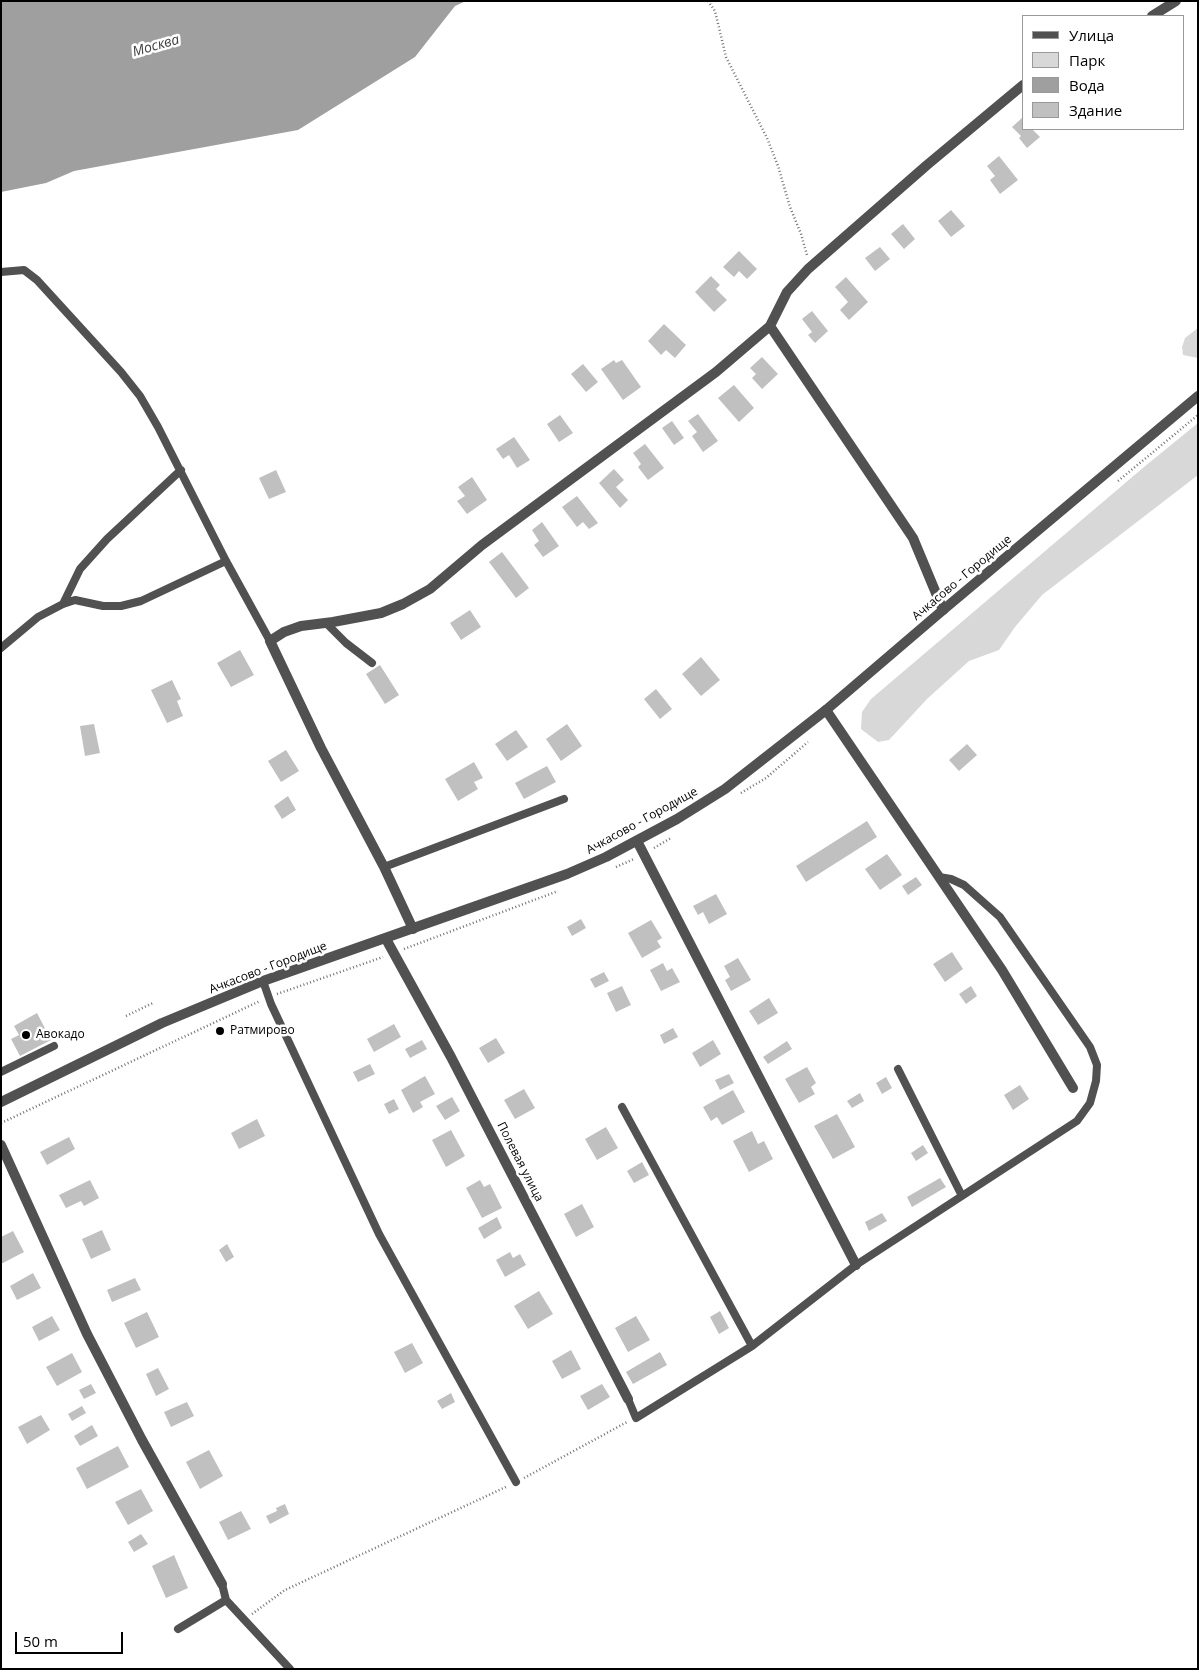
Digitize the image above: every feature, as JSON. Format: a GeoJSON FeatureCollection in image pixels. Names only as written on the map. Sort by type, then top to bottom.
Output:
{"type":"FeatureCollection","features":[{"type":"Feature","properties":{"kind":"street"},"geometry":{"type":"LineString","coordinates":[[1154,15],[1176,1]]}},
{"type":"Feature","properties":{"kind":"street"},"geometry":{"type":"LineString","coordinates":[[413,929],[384,867],[321,748],[270,640],[284,632],[301,626],[381,613],[403,604],[430,589],[490,540],[716,372],[770,326],[787,292],[808,269],[927,165],[1022,86]]}},
{"type":"Feature","properties":{"kind":"street"},"geometry":{"type":"LineString","coordinates":[[770,326],[913,538],[943,610]]}},
{"type":"Feature","properties":{"kind":"street","name":"Ачкасово - Городище"},"geometry":{"type":"LineString","coordinates":[[1,1102],[162,1023],[263,982],[567,874],[637,841],[677,819],[725,789],[826,710],[1198,396]]}},
{"type":"Feature","properties":{"kind":"street"},"geometry":{"type":"LineString","coordinates":[[826,710],[1002,970],[1073,1088]]}},
{"type":"Feature","properties":{"kind":"street"},"geometry":{"type":"LineString","coordinates":[[637,841],[856,1265]]}},
{"type":"Feature","properties":{"kind":"street","name":"Полевая улица"},"geometry":{"type":"LineString","coordinates":[[386,939],[451,1057],[628,1399]]}},
{"type":"Feature","properties":{"kind":"street"},"geometry":{"type":"LineString","coordinates":[[1,1145],[87,1334],[142,1440],[222,1584]]}},
{"type":"Feature","properties":{"kind":"lane"},"geometry":{"type":"LineString","coordinates":[[1,272],[24,270],[37,280],[121,372],[140,396],[181,470],[226,561],[270,640]]}},
{"type":"Feature","properties":{"kind":"lane"},"geometry":{"type":"LineString","coordinates":[[63,604],[80,569],[107,539],[181,470]]}},
{"type":"Feature","properties":{"kind":"lane"},"geometry":{"type":"LineString","coordinates":[[1,648],[38,617],[63,604],[75,600],[102,606],[121,606],[134,603],[226,561]]}},
{"type":"Feature","properties":{"kind":"lane"},"geometry":{"type":"LineString","coordinates":[[326,623],[346,643],[372,663]]}},
{"type":"Feature","properties":{"kind":"lane"},"geometry":{"type":"LineString","coordinates":[[384,867],[564,799]]}},
{"type":"Feature","properties":{"kind":"lane"},"geometry":{"type":"LineString","coordinates":[[628,1399],[636,1418],[752,1346],[856,1265],[1077,1121],[1090,1103],[1096,1081],[1097,1065],[1090,1047],[1000,917],[964,885],[951,879],[939,878]]}},
{"type":"Feature","properties":{"kind":"lane"},"geometry":{"type":"LineString","coordinates":[[263,982],[268,997],[379,1234],[516,1482]]}},
{"type":"Feature","properties":{"kind":"lane"},"geometry":{"type":"LineString","coordinates":[[1,1072],[54,1046]]}},
{"type":"Feature","properties":{"kind":"lane"},"geometry":{"type":"LineString","coordinates":[[898,1069],[962,1196]]}},
{"type":"Feature","properties":{"kind":"lane"},"geometry":{"type":"LineString","coordinates":[[622,1107],[752,1346]]}},
{"type":"Feature","properties":{"kind":"lane"},"geometry":{"type":"LineString","coordinates":[[222,1584],[226,1600],[290,1669]]}},
{"type":"Feature","properties":{"kind":"lane"},"geometry":{"type":"LineString","coordinates":[[178,1629],[226,1600]]}},
{"type":"Feature","properties":{"kind":"path"},"geometry":{"type":"LineString","coordinates":[[708,1],[715,11],[726,57],[767,138],[778,166],[790,207],[806,250],[808,269]]}},
{"type":"Feature","properties":{"kind":"path"},"geometry":{"type":"LineString","coordinates":[[1,1123],[268,997],[394,953]]}},
{"type":"Feature","properties":{"kind":"path"},"geometry":{"type":"LineString","coordinates":[[126,1016],[153,1004]]}},
{"type":"Feature","properties":{"kind":"path"},"geometry":{"type":"LineString","coordinates":[[241,1617],[253,1613],[285,1590],[516,1482],[636,1418]]}},
{"type":"Feature","properties":{"kind":"green space"},"geometry":{"type":"Polygon","coordinates":[[[1198,328],[1198,358],[1183,355],[1182,347],[1185,338],[1198,328]]]}},
{"type":"Feature","properties":{"kind":"green space"},"geometry":{"type":"Polygon","coordinates":[[[1198,423],[1198,475],[1042,595],[1015,627],[999,650],[969,661],[927,699],[889,740],[878,742],[861,729],[862,712],[871,699],[1198,423]]]}},
{"type":"Feature","properties":{"kind":"water","name":"Москва"},"geometry":{"type":"Polygon","coordinates":[[[1,1],[466,1],[455,6],[415,57],[298,130],[74,171],[46,183],[1,192],[1,1]]]}},
{"type":"Feature","properties":{"kind":"building"},"geometry":{"type":"Polygon","coordinates":[[[1022,118],[1022,130],[1033,130],[1040,137],[1027,148],[1019,138],[1021,136],[1012,127],[1022,118]]]}},
{"type":"Feature","properties":{"kind":"building"},"geometry":{"type":"Polygon","coordinates":[[[999,156],[1018,180],[1000,194],[990,180],[995,176],[987,166],[999,156]]]}},
{"type":"Feature","properties":{"kind":"building"},"geometry":{"type":"Polygon","coordinates":[[[951,210],[965,226],[951,237],[938,221],[951,210]]]}},
{"type":"Feature","properties":{"kind":"building"},"geometry":{"type":"Polygon","coordinates":[[[903,224],[915,239],[904,249],[891,234],[903,224]]]}},
{"type":"Feature","properties":{"kind":"building"},"geometry":{"type":"Polygon","coordinates":[[[880,247],[890,259],[875,271],[865,258],[880,247]]]}},
{"type":"Feature","properties":{"kind":"building"},"geometry":{"type":"Polygon","coordinates":[[[739,251],[757,269],[747,279],[739,271],[734,277],[723,267],[739,251]]]}},
{"type":"Feature","properties":{"kind":"building"},"geometry":{"type":"Polygon","coordinates":[[[711,276],[720,285],[716,289],[727,300],[714,312],[695,292],[711,276]]]}},
{"type":"Feature","properties":{"kind":"building"},"geometry":{"type":"Polygon","coordinates":[[[846,277],[868,302],[849,320],[840,310],[848,302],[835,287],[846,277]]]}},
{"type":"Feature","properties":{"kind":"building"},"geometry":{"type":"Polygon","coordinates":[[[812,311],[828,331],[815,343],[808,335],[812,332],[802,319],[812,311]]]}},
{"type":"Feature","properties":{"kind":"building"},"geometry":{"type":"Polygon","coordinates":[[[664,324],[686,345],[675,358],[666,350],[661,355],[648,341],[664,324]]]}},
{"type":"Feature","properties":{"kind":"building"},"geometry":{"type":"Polygon","coordinates":[[[762,357],[778,374],[762,389],[752,378],[756,374],[750,368],[762,357]]]}},
{"type":"Feature","properties":{"kind":"building"},"geometry":{"type":"Polygon","coordinates":[[[614,360],[616,363],[622,360],[641,387],[623,400],[601,369],[614,360]]]}},
{"type":"Feature","properties":{"kind":"building"},"geometry":{"type":"Polygon","coordinates":[[[583,364],[598,382],[586,392],[571,374],[583,364]]]}},
{"type":"Feature","properties":{"kind":"building"},"geometry":{"type":"Polygon","coordinates":[[[734,385],[754,408],[739,422],[718,398],[734,385]]]}},
{"type":"Feature","properties":{"kind":"building"},"geometry":{"type":"Polygon","coordinates":[[[698,414],[718,441],[703,452],[692,436],[697,432],[688,421],[698,414]]]}},
{"type":"Feature","properties":{"kind":"building"},"geometry":{"type":"Polygon","coordinates":[[[560,415],[573,433],[559,442],[547,424],[560,415]]]}},
{"type":"Feature","properties":{"kind":"building"},"geometry":{"type":"Polygon","coordinates":[[[672,421],[684,438],[674,445],[662,428],[672,421]]]}},
{"type":"Feature","properties":{"kind":"building"},"geometry":{"type":"Polygon","coordinates":[[[514,437],[530,460],[517,468],[509,455],[503,459],[496,449],[514,437]]]}},
{"type":"Feature","properties":{"kind":"building"},"geometry":{"type":"Polygon","coordinates":[[[645,444],[664,468],[648,480],[638,467],[641,464],[633,453],[645,444]]]}},
{"type":"Feature","properties":{"kind":"building"},"geometry":{"type":"Polygon","coordinates":[[[614,469],[624,480],[616,487],[628,500],[620,508],[599,483],[614,469]]]}},
{"type":"Feature","properties":{"kind":"building"},"geometry":{"type":"Polygon","coordinates":[[[276,470],[286,492],[269,499],[259,478],[276,470]]]}},
{"type":"Feature","properties":{"kind":"building"},"geometry":{"type":"Polygon","coordinates":[[[472,477],[487,500],[467,514],[457,501],[465,496],[458,487],[472,477]]]}},
{"type":"Feature","properties":{"kind":"building"},"geometry":{"type":"Polygon","coordinates":[[[577,496],[598,523],[589,529],[583,522],[577,527],[562,507],[577,496]]]}},
{"type":"Feature","properties":{"kind":"building"},"geometry":{"type":"Polygon","coordinates":[[[542,522],[559,546],[543,557],[534,545],[539,541],[532,530],[542,522]]]}},
{"type":"Feature","properties":{"kind":"building"},"geometry":{"type":"Polygon","coordinates":[[[502,552],[529,588],[516,598],[489,562],[502,552]]]}},
{"type":"Feature","properties":{"kind":"building"},"geometry":{"type":"Polygon","coordinates":[[[470,610],[481,627],[461,640],[450,623],[470,610]]]}},
{"type":"Feature","properties":{"kind":"building"},"geometry":{"type":"Polygon","coordinates":[[[240,650],[254,675],[231,687],[217,663],[240,650]]]}},
{"type":"Feature","properties":{"kind":"building"},"geometry":{"type":"Polygon","coordinates":[[[701,657],[720,680],[701,696],[682,674],[701,657]]]}},
{"type":"Feature","properties":{"kind":"building"},"geometry":{"type":"Polygon","coordinates":[[[380,665],[399,695],[385,704],[366,674],[380,665]]]}},
{"type":"Feature","properties":{"kind":"building"},"geometry":{"type":"Polygon","coordinates":[[[172,680],[181,699],[177,701],[183,716],[167,723],[151,690],[172,680]]]}},
{"type":"Feature","properties":{"kind":"building"},"geometry":{"type":"Polygon","coordinates":[[[656,689],[672,709],[660,719],[644,699],[656,689]]]}},
{"type":"Feature","properties":{"kind":"building"},"geometry":{"type":"Polygon","coordinates":[[[94,724],[100,753],[85,756],[80,726],[94,724]]]}},
{"type":"Feature","properties":{"kind":"building"},"geometry":{"type":"Polygon","coordinates":[[[567,724],[582,746],[561,761],[546,739],[567,724]]]}},
{"type":"Feature","properties":{"kind":"building"},"geometry":{"type":"Polygon","coordinates":[[[516,730],[528,747],[507,761],[495,744],[516,730]]]}},
{"type":"Feature","properties":{"kind":"building"},"geometry":{"type":"Polygon","coordinates":[[[967,744],[977,755],[959,771],[949,760],[967,744]]]}},
{"type":"Feature","properties":{"kind":"building"},"geometry":{"type":"Polygon","coordinates":[[[286,750],[299,771],[281,782],[268,761],[286,750]]]}},
{"type":"Feature","properties":{"kind":"building"},"geometry":{"type":"Polygon","coordinates":[[[474,762],[483,778],[474,782],[478,789],[458,801],[445,779],[474,762]]]}},
{"type":"Feature","properties":{"kind":"building"},"geometry":{"type":"Polygon","coordinates":[[[547,766],[556,782],[524,799],[515,783],[547,766]]]}},
{"type":"Feature","properties":{"kind":"building"},"geometry":{"type":"Polygon","coordinates":[[[288,796],[296,810],[282,819],[274,806],[288,796]]]}},
{"type":"Feature","properties":{"kind":"building"},"geometry":{"type":"Polygon","coordinates":[[[867,821],[877,837],[806,882],[796,866],[867,821]]]}},
{"type":"Feature","properties":{"kind":"building"},"geometry":{"type":"Polygon","coordinates":[[[887,854],[902,875],[880,890],[865,869],[887,854]]]}},
{"type":"Feature","properties":{"kind":"building"},"geometry":{"type":"Polygon","coordinates":[[[916,877],[922,885],[908,895],[902,886],[916,877]]]}},
{"type":"Feature","properties":{"kind":"building"},"geometry":{"type":"Polygon","coordinates":[[[716,894],[727,914],[709,924],[703,912],[698,915],[693,906],[716,894]]]}},
{"type":"Feature","properties":{"kind":"building"},"geometry":{"type":"Polygon","coordinates":[[[581,919],[586,928],[572,936],[567,927],[581,919]]]}},
{"type":"Feature","properties":{"kind":"building"},"geometry":{"type":"Polygon","coordinates":[[[651,920],[662,938],[657,941],[661,947],[642,958],[628,933],[651,920]]]}},
{"type":"Feature","properties":{"kind":"building"},"geometry":{"type":"Polygon","coordinates":[[[952,952],[963,969],[945,982],[933,964],[952,952]]]}},
{"type":"Feature","properties":{"kind":"building"},"geometry":{"type":"Polygon","coordinates":[[[738,958],[751,980],[731,991],[725,980],[730,977],[724,966],[738,958]]]}},
{"type":"Feature","properties":{"kind":"building"},"geometry":{"type":"Polygon","coordinates":[[[663,963],[667,971],[672,968],[680,982],[661,991],[650,970],[663,963]]]}},
{"type":"Feature","properties":{"kind":"building"},"geometry":{"type":"Polygon","coordinates":[[[604,972],[609,981],[595,988],[590,979],[604,972]]]}},
{"type":"Feature","properties":{"kind":"building"},"geometry":{"type":"Polygon","coordinates":[[[622,986],[631,1005],[616,1012],[607,993],[622,986]]]}},
{"type":"Feature","properties":{"kind":"building"},"geometry":{"type":"Polygon","coordinates":[[[971,986],[977,996],[966,1004],[959,994],[971,986]]]}},
{"type":"Feature","properties":{"kind":"building"},"geometry":{"type":"Polygon","coordinates":[[[769,998],[778,1013],[758,1025],[749,1011],[769,998]]]}},
{"type":"Feature","properties":{"kind":"building"},"geometry":{"type":"Polygon","coordinates":[[[37,1013],[51,1040],[20,1056],[11,1039],[19,1035],[14,1026],[37,1013]]]}},
{"type":"Feature","properties":{"kind":"building"},"geometry":{"type":"Polygon","coordinates":[[[394,1024],[401,1037],[374,1052],[367,1039],[394,1024]]]}},
{"type":"Feature","properties":{"kind":"building"},"geometry":{"type":"Polygon","coordinates":[[[673,1028],[678,1037],[664,1044],[660,1035],[673,1028]]]}},
{"type":"Feature","properties":{"kind":"building"},"geometry":{"type":"Polygon","coordinates":[[[496,1038],[505,1053],[488,1063],[479,1048],[496,1038]]]}},
{"type":"Feature","properties":{"kind":"building"},"geometry":{"type":"Polygon","coordinates":[[[422,1040],[427,1049],[410,1058],[405,1049],[422,1040]]]}},
{"type":"Feature","properties":{"kind":"building"},"geometry":{"type":"Polygon","coordinates":[[[713,1040],[721,1054],[700,1067],[692,1053],[713,1040]]]}},
{"type":"Feature","properties":{"kind":"building"},"geometry":{"type":"Polygon","coordinates":[[[787,1041],[792,1049],[768,1064],[763,1057],[787,1041]]]}},
{"type":"Feature","properties":{"kind":"building"},"geometry":{"type":"Polygon","coordinates":[[[370,1064],[375,1074],[358,1082],[353,1072],[370,1064]]]}},
{"type":"Feature","properties":{"kind":"building"},"geometry":{"type":"Polygon","coordinates":[[[807,1067],[816,1083],[811,1087],[815,1094],[799,1103],[785,1079],[807,1067]]]}},
{"type":"Feature","properties":{"kind":"building"},"geometry":{"type":"Polygon","coordinates":[[[729,1074],[734,1083],[720,1090],[715,1080],[729,1074]]]}},
{"type":"Feature","properties":{"kind":"building"},"geometry":{"type":"Polygon","coordinates":[[[425,1076],[435,1094],[420,1102],[423,1107],[413,1113],[401,1090],[425,1076]]]}},
{"type":"Feature","properties":{"kind":"building"},"geometry":{"type":"Polygon","coordinates":[[[886,1077],[892,1088],[882,1094],[876,1083],[886,1077]]]}},
{"type":"Feature","properties":{"kind":"building"},"geometry":{"type":"Polygon","coordinates":[[[1020,1085],[1029,1099],[1013,1110],[1004,1095],[1020,1085]]]}},
{"type":"Feature","properties":{"kind":"building"},"geometry":{"type":"Polygon","coordinates":[[[524,1089],[535,1108],[515,1119],[504,1100],[524,1089]]]}},
{"type":"Feature","properties":{"kind":"building"},"geometry":{"type":"Polygon","coordinates":[[[733,1090],[745,1112],[722,1125],[717,1117],[711,1121],[703,1107],[733,1090]]]}},
{"type":"Feature","properties":{"kind":"building"},"geometry":{"type":"Polygon","coordinates":[[[860,1093],[864,1101],[852,1108],[847,1101],[860,1093]]]}},
{"type":"Feature","properties":{"kind":"building"},"geometry":{"type":"Polygon","coordinates":[[[452,1097],[460,1111],[445,1120],[436,1106],[452,1097]]]}},
{"type":"Feature","properties":{"kind":"building"},"geometry":{"type":"Polygon","coordinates":[[[394,1099],[399,1109],[389,1114],[384,1104],[394,1099]]]}},
{"type":"Feature","properties":{"kind":"building"},"geometry":{"type":"Polygon","coordinates":[[[837,1114],[855,1147],[833,1159],[814,1126],[837,1114]]]}},
{"type":"Feature","properties":{"kind":"building"},"geometry":{"type":"Polygon","coordinates":[[[257,1119],[265,1136],[239,1149],[231,1133],[257,1119]]]}},
{"type":"Feature","properties":{"kind":"building"},"geometry":{"type":"Polygon","coordinates":[[[606,1127],[618,1148],[597,1160],[585,1139],[606,1127]]]}},
{"type":"Feature","properties":{"kind":"building"},"geometry":{"type":"Polygon","coordinates":[[[451,1130],[465,1156],[446,1167],[432,1140],[451,1130]]]}},
{"type":"Feature","properties":{"kind":"building"},"geometry":{"type":"Polygon","coordinates":[[[752,1131],[758,1144],[764,1141],[773,1159],[749,1172],[733,1141],[752,1131]]]}},
{"type":"Feature","properties":{"kind":"building"},"geometry":{"type":"Polygon","coordinates":[[[69,1137],[75,1149],[47,1165],[40,1152],[69,1137]]]}},
{"type":"Feature","properties":{"kind":"building"},"geometry":{"type":"Polygon","coordinates":[[[923,1145],[928,1153],[916,1161],[911,1153],[923,1145]]]}},
{"type":"Feature","properties":{"kind":"building"},"geometry":{"type":"Polygon","coordinates":[[[642,1162],[649,1175],[634,1183],[627,1171],[642,1162]]]}},
{"type":"Feature","properties":{"kind":"building"},"geometry":{"type":"Polygon","coordinates":[[[940,1178],[946,1187],[912,1207],[907,1197],[940,1178]]]}},
{"type":"Feature","properties":{"kind":"building"},"geometry":{"type":"Polygon","coordinates":[[[90,1180],[99,1198],[84,1206],[81,1201],[66,1208],[59,1195],[90,1180]]]}},
{"type":"Feature","properties":{"kind":"building"},"geometry":{"type":"Polygon","coordinates":[[[480,1180],[484,1187],[490,1184],[502,1208],[482,1218],[466,1188],[480,1180]]]}},
{"type":"Feature","properties":{"kind":"building"},"geometry":{"type":"Polygon","coordinates":[[[582,1204],[594,1227],[576,1237],[564,1214],[582,1204]]]}},
{"type":"Feature","properties":{"kind":"building"},"geometry":{"type":"Polygon","coordinates":[[[882,1213],[887,1221],[869,1231],[865,1222],[882,1213]]]}},
{"type":"Feature","properties":{"kind":"building"},"geometry":{"type":"Polygon","coordinates":[[[497,1217],[502,1228],[484,1239],[478,1228],[497,1217]]]}},
{"type":"Feature","properties":{"kind":"building"},"geometry":{"type":"Polygon","coordinates":[[[102,1230],[111,1250],[91,1259],[82,1239],[102,1230]]]}},
{"type":"Feature","properties":{"kind":"building"},"geometry":{"type":"Polygon","coordinates":[[[13,1231],[24,1252],[1,1264],[1,1237],[13,1231]]]}},
{"type":"Feature","properties":{"kind":"building"},"geometry":{"type":"Polygon","coordinates":[[[227,1244],[234,1257],[226,1262],[219,1250],[227,1244]]]}},
{"type":"Feature","properties":{"kind":"building"},"geometry":{"type":"Polygon","coordinates":[[[510,1252],[513,1258],[520,1254],[526,1265],[505,1277],[496,1260],[510,1252]]]}},
{"type":"Feature","properties":{"kind":"building"},"geometry":{"type":"Polygon","coordinates":[[[33,1273],[41,1288],[17,1300],[10,1286],[33,1273]]]}},
{"type":"Feature","properties":{"kind":"building"},"geometry":{"type":"Polygon","coordinates":[[[135,1278],[141,1290],[112,1302],[107,1290],[135,1278]]]}},
{"type":"Feature","properties":{"kind":"building"},"geometry":{"type":"Polygon","coordinates":[[[539,1291],[553,1314],[528,1329],[514,1306],[539,1291]]]}},
{"type":"Feature","properties":{"kind":"building"},"geometry":{"type":"Polygon","coordinates":[[[720,1311],[729,1328],[719,1334],[710,1317],[720,1311]]]}},
{"type":"Feature","properties":{"kind":"building"},"geometry":{"type":"Polygon","coordinates":[[[147,1312],[159,1337],[136,1348],[124,1323],[147,1312]]]}},
{"type":"Feature","properties":{"kind":"building"},"geometry":{"type":"Polygon","coordinates":[[[52,1316],[60,1330],[39,1341],[32,1327],[52,1316]]]}},
{"type":"Feature","properties":{"kind":"building"},"geometry":{"type":"Polygon","coordinates":[[[636,1316],[650,1340],[628,1352],[615,1328],[636,1316]]]}},
{"type":"Feature","properties":{"kind":"building"},"geometry":{"type":"Polygon","coordinates":[[[412,1343],[423,1363],[405,1373],[394,1352],[412,1343]]]}},
{"type":"Feature","properties":{"kind":"building"},"geometry":{"type":"Polygon","coordinates":[[[571,1350],[581,1369],[562,1379],[552,1361],[571,1350]]]}},
{"type":"Feature","properties":{"kind":"building"},"geometry":{"type":"Polygon","coordinates":[[[660,1352],[667,1365],[633,1384],[626,1372],[660,1352]]]}},
{"type":"Feature","properties":{"kind":"building"},"geometry":{"type":"Polygon","coordinates":[[[72,1353],[82,1372],[57,1386],[46,1367],[72,1353]]]}},
{"type":"Feature","properties":{"kind":"building"},"geometry":{"type":"Polygon","coordinates":[[[158,1368],[169,1389],[156,1396],[146,1374],[158,1368]]]}},
{"type":"Feature","properties":{"kind":"building"},"geometry":{"type":"Polygon","coordinates":[[[91,1384],[96,1393],[84,1399],[79,1390],[91,1384]]]}},
{"type":"Feature","properties":{"kind":"building"},"geometry":{"type":"Polygon","coordinates":[[[602,1384],[610,1397],[588,1410],[580,1396],[602,1384]]]}},
{"type":"Feature","properties":{"kind":"building"},"geometry":{"type":"Polygon","coordinates":[[[451,1393],[455,1402],[442,1409],[437,1401],[451,1393]]]}},
{"type":"Feature","properties":{"kind":"building"},"geometry":{"type":"Polygon","coordinates":[[[187,1402],[194,1416],[171,1427],[164,1412],[187,1402]]]}},
{"type":"Feature","properties":{"kind":"building"},"geometry":{"type":"Polygon","coordinates":[[[82,1406],[86,1413],[72,1421],[68,1414],[82,1406]]]}},
{"type":"Feature","properties":{"kind":"building"},"geometry":{"type":"Polygon","coordinates":[[[41,1415],[50,1430],[27,1444],[18,1427],[41,1415]]]}},
{"type":"Feature","properties":{"kind":"building"},"geometry":{"type":"Polygon","coordinates":[[[92,1425],[98,1436],[80,1446],[74,1436],[92,1425]]]}},
{"type":"Feature","properties":{"kind":"building"},"geometry":{"type":"Polygon","coordinates":[[[118,1446],[129,1467],[87,1489],[76,1468],[118,1446]]]}},
{"type":"Feature","properties":{"kind":"building"},"geometry":{"type":"Polygon","coordinates":[[[209,1450],[223,1476],[200,1489],[186,1462],[209,1450]]]}},
{"type":"Feature","properties":{"kind":"building"},"geometry":{"type":"Polygon","coordinates":[[[141,1489],[153,1511],[128,1525],[115,1502],[141,1489]]]}},
{"type":"Feature","properties":{"kind":"building"},"geometry":{"type":"Polygon","coordinates":[[[285,1504],[289,1514],[270,1524],[266,1516],[277,1511],[276,1508],[285,1504]]]}},
{"type":"Feature","properties":{"kind":"building"},"geometry":{"type":"Polygon","coordinates":[[[241,1511],[251,1529],[228,1540],[219,1522],[241,1511]]]}},
{"type":"Feature","properties":{"kind":"building"},"geometry":{"type":"Polygon","coordinates":[[[141,1534],[148,1544],[134,1552],[128,1542],[141,1534]]]}},
{"type":"Feature","properties":{"kind":"building"},"geometry":{"type":"Polygon","coordinates":[[[174,1555],[188,1588],[166,1598],[152,1566],[174,1555]]]}},
{"type":"Feature","properties":{"kind":"place","name":"Ратмирово"},"geometry":{"type":"Point","coordinates":[220,1031]}},
{"type":"Feature","properties":{"kind":"place","name":"Авокадо"},"geometry":{"type":"Point","coordinates":[26,1035]}}]}
